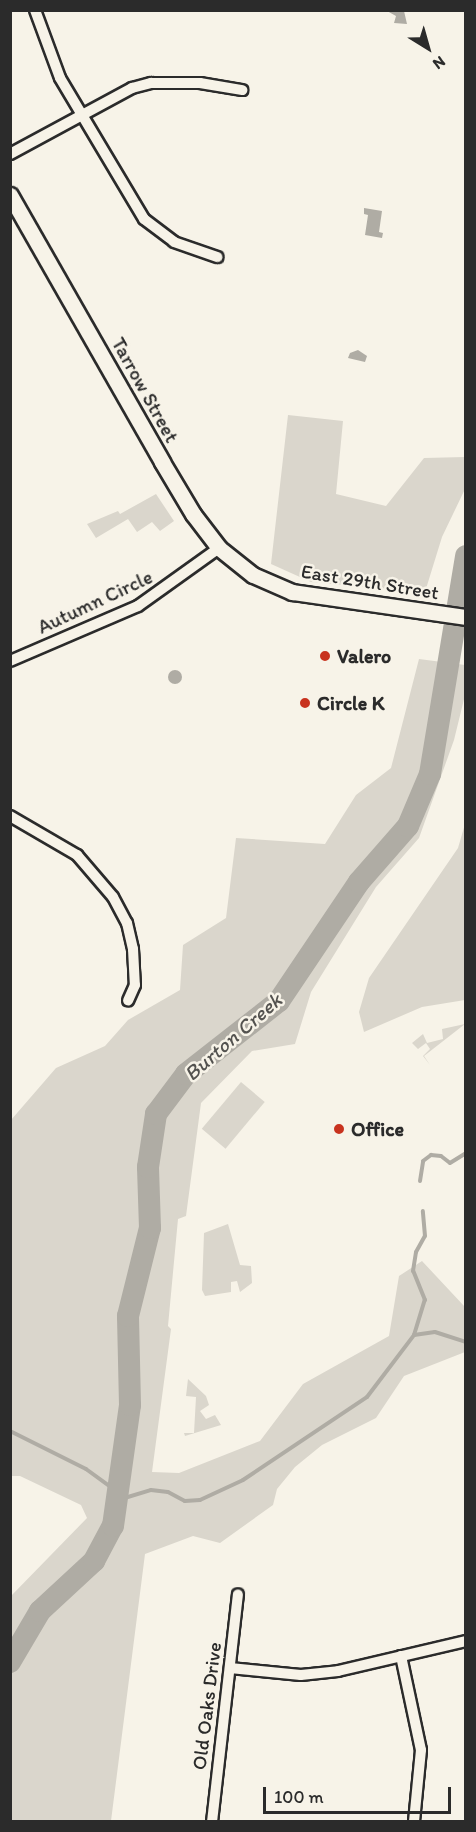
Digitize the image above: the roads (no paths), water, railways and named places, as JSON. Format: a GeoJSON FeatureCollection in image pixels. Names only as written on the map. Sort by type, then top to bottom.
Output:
{"type":"FeatureCollection","features":[{"type":"Feature","properties":{"kind":"main road","name":"Tarrow Street"},"geometry":{"type":"LineString","coordinates":[[10,195],[193,514],[219,548],[269,583]]}},
{"type":"Feature","properties":{"kind":"main road","name":"East 29th Street"},"geometry":{"type":"LineString","coordinates":[[269,583],[327,600],[465,617]]}},
{"type":"Feature","properties":{"kind":"street"},"geometry":{"type":"LineString","coordinates":[[35,10],[45,44],[79,113],[144,219],[185,248],[217,257]]}},
{"type":"Feature","properties":{"kind":"street"},"geometry":{"type":"LineString","coordinates":[[10,154],[116,94],[151,83],[200,83],[242,90]]}},
{"type":"Feature","properties":{"kind":"street","name":"Autumn Circle"},"geometry":{"type":"LineString","coordinates":[[10,661],[138,606],[219,548]]}},
{"type":"Feature","properties":{"kind":"street"},"geometry":{"type":"LineString","coordinates":[[10,816],[77,855],[113,897],[127,922],[133,949],[135,985],[128,1001]]}},
{"type":"Feature","properties":{"kind":"street","name":"Old Oaks Drive"},"geometry":{"type":"LineString","coordinates":[[212,1821],[238,1594]]}},
{"type":"Feature","properties":{"kind":"street"},"geometry":{"type":"LineString","coordinates":[[230,1668],[301,1675],[465,1641]]}},
{"type":"Feature","properties":{"kind":"street"},"geometry":{"type":"LineString","coordinates":[[401,1656],[421,1750],[414,1821]]}},
{"type":"Feature","properties":{"kind":"waterway","name":"Burton Creek"},"geometry":{"type":"LineString","coordinates":[[10,1662],[40,1611],[94,1561],[113,1526],[130,1405],[128,1316],[150,1228],[148,1167],[156,1114],[186,1074],[279,1001],[359,882],[408,826],[430,774],[466,556]]}},
{"type":"Feature","properties":{"kind":"waterway"},"geometry":{"type":"LineString","coordinates":[[420,1181],[423,1161],[431,1155],[441,1156],[450,1163],[466,1153]]}},
{"type":"Feature","properties":{"kind":"waterway"},"geometry":{"type":"LineString","coordinates":[[414,1335],[425,1300],[413,1271],[416,1252],[425,1236],[423,1211]]}},
{"type":"Feature","properties":{"kind":"waterway"},"geometry":{"type":"LineString","coordinates":[[118,1500],[151,1490],[168,1492],[185,1501],[200,1500],[243,1480],[367,1397],[414,1335],[435,1332],[466,1342]]}},
{"type":"Feature","properties":{"kind":"waterway"},"geometry":{"type":"LineString","coordinates":[[10,1431],[86,1469],[119,1493]]}},
{"type":"Feature","properties":{"kind":"place","name":"Valero"},"geometry":{"type":"Point","coordinates":[325,656]}},
{"type":"Feature","properties":{"kind":"place","name":"Circle K"},"geometry":{"type":"Point","coordinates":[305,703]}},
{"type":"Feature","properties":{"kind":"place","name":"Office"},"geometry":{"type":"Point","coordinates":[339,1129]}}]}
